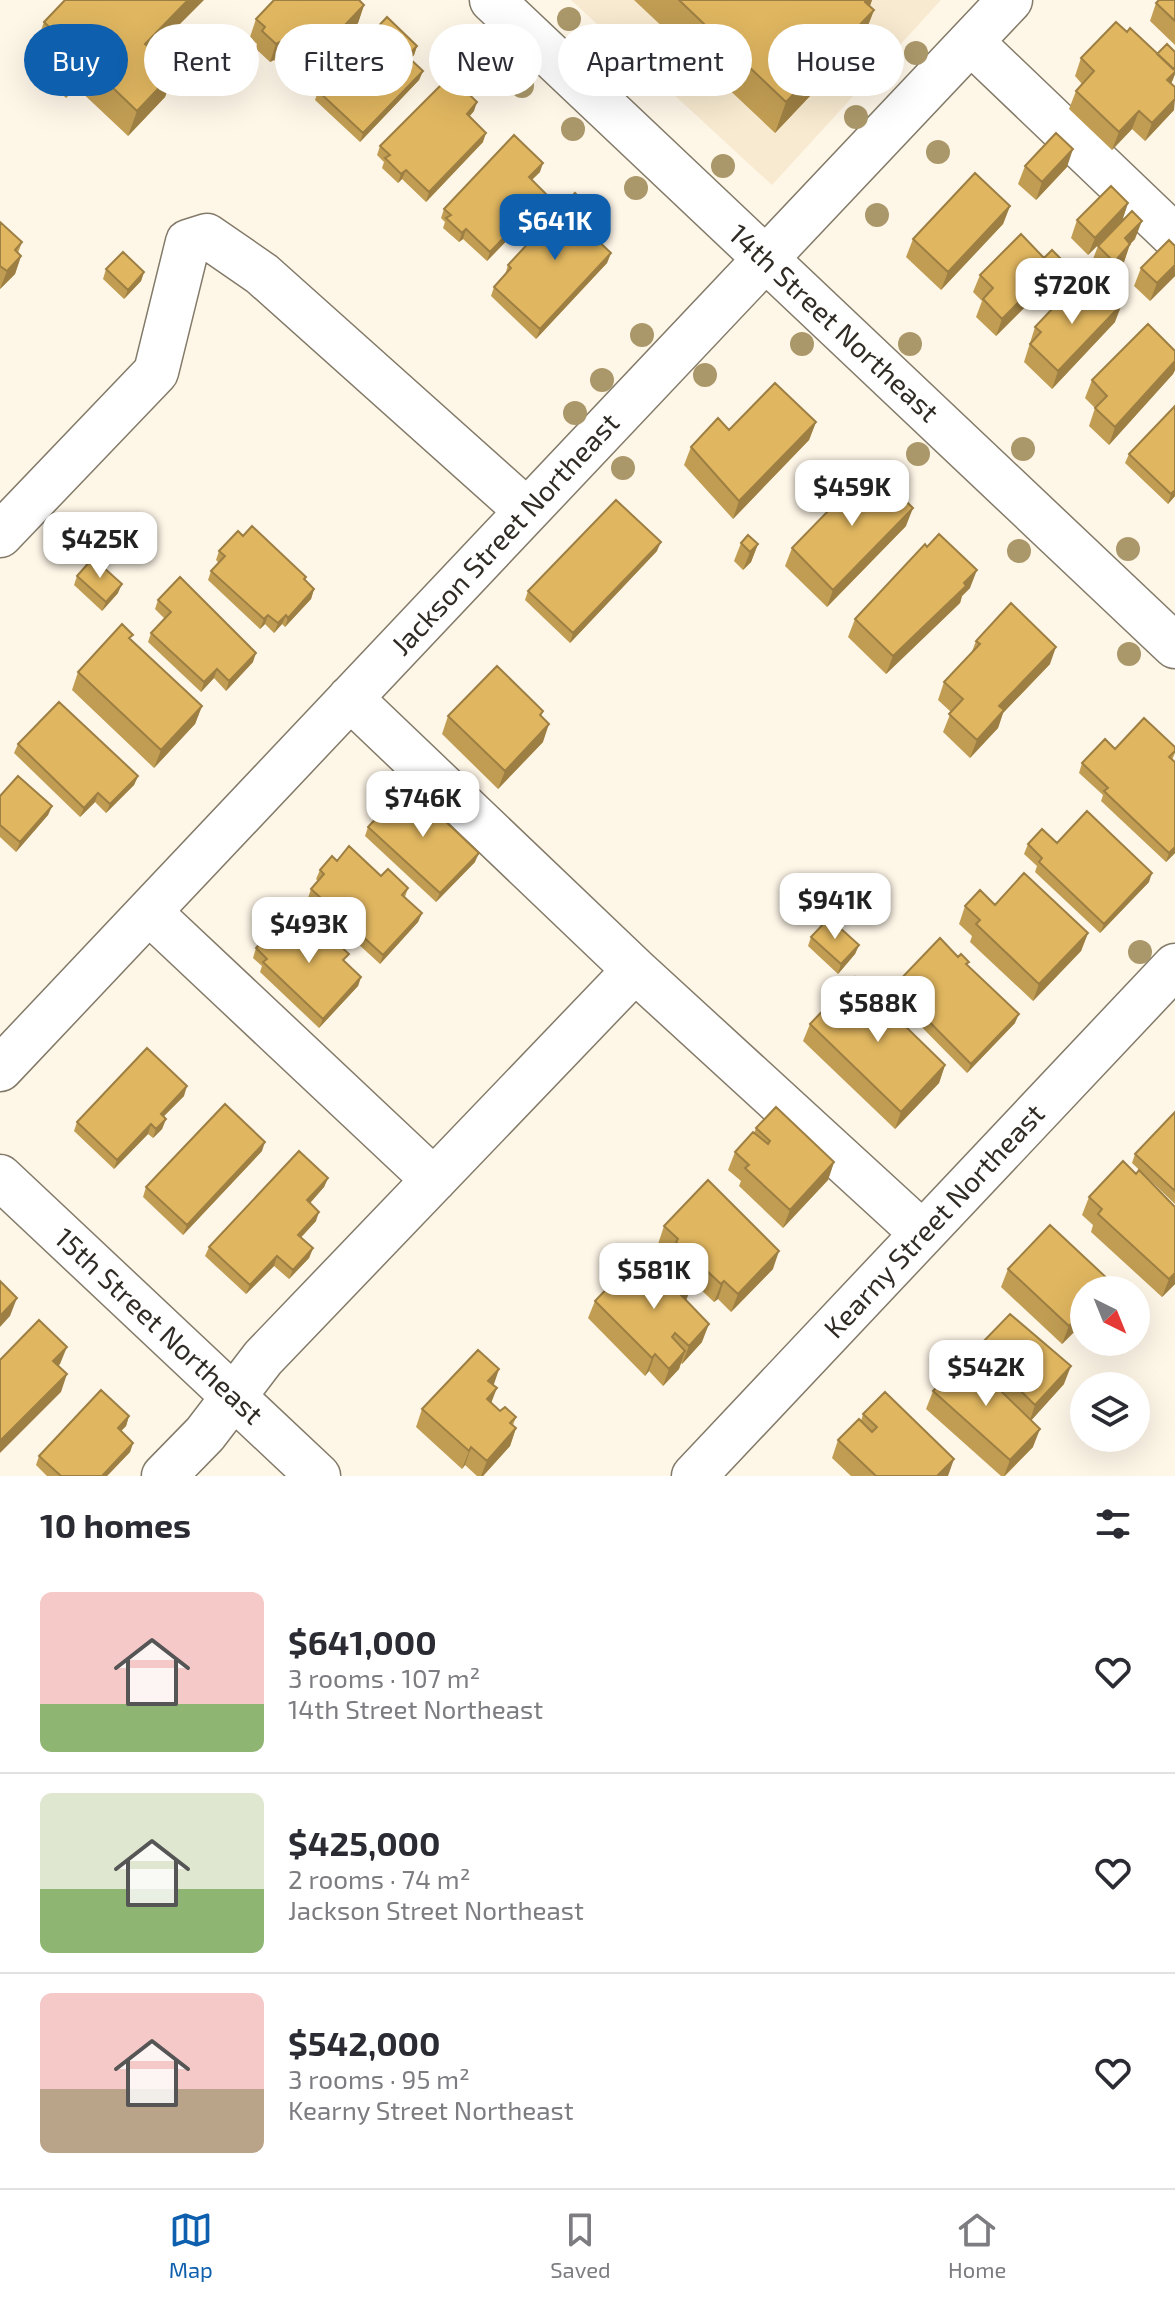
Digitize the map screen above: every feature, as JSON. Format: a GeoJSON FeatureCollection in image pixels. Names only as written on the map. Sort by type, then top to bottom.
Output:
{"type":"FeatureCollection","features":[{"type":"Feature","properties":{"kind":"street","name":"14th Street Northeast"},"geometry":{"type":"LineString","coordinates":[[492,0],[1175,646]]}},
{"type":"Feature","properties":{"kind":"street","name":"Jackson Street Northeast"},"geometry":{"type":"LineString","coordinates":[[0,1069],[1010,0]]}},
{"type":"Feature","properties":{"kind":"street"},"geometry":{"type":"LineString","coordinates":[[971,42],[1175,237]]}},
{"type":"Feature","properties":{"kind":"street"},"geometry":{"type":"LineString","coordinates":[[0,535],[156,372],[188,242],[207,236],[262,274],[527,511]]}},
{"type":"Feature","properties":{"kind":"street"},"geometry":{"type":"LineString","coordinates":[[350,698],[635,970],[922,1233]]}},
{"type":"Feature","properties":{"kind":"street"},"geometry":{"type":"LineString","coordinates":[[149,912],[434,1180]]}},
{"type":"Feature","properties":{"kind":"street","name":"Kearny Street Northeast"},"geometry":{"type":"LineString","coordinates":[[694,1476],[1175,966]]}},
{"type":"Feature","properties":{"kind":"street"},"geometry":{"type":"LineString","coordinates":[[164,1476],[205,1434],[232,1394],[635,970]]}},
{"type":"Feature","properties":{"kind":"street","name":"15th Street Northeast"},"geometry":{"type":"LineString","coordinates":[[0,1177],[318,1476]]}},
{"type":"Feature","properties":{"kind":"shaded area"},"geometry":{"type":"Polygon","coordinates":[[[571,0],[941,0],[904,41],[904,24],[768,24],[768,96],[853,96],[772,185],[675,96],[752,96],[752,24],[597,24],[571,0]]]}},
{"type":"Feature","properties":{"kind":"building"},"geometry":{"type":"Polygon","coordinates":[[[65,0],[188,0],[165,24],[144,24],[144,96],[151,96],[137,111],[121,96],[128,96],[128,24],[44,22],[65,0]]]}},
{"type":"Feature","properties":{"kind":"building"},"geometry":{"type":"Polygon","coordinates":[[[274,0],[359,0],[364,5],[346,24],[275,24],[275,43],[262,31],[265,27],[256,19],[274,0]]]}},
{"type":"Feature","properties":{"kind":"building"},"geometry":{"type":"Polygon","coordinates":[[[679,0],[866,0],[874,10],[861,24],[768,24],[768,85],[752,70],[752,24],[704,24],[679,0]]]}},
{"type":"Feature","properties":{"kind":"building"},"geometry":{"type":"Polygon","coordinates":[[[1159,0],[1175,0],[1175,21],[1156,3],[1159,0]]]}},
{"type":"Feature","properties":{"kind":"building"},"geometry":{"type":"Polygon","coordinates":[[[387,17],[394,24],[380,24],[387,17]]]}},
{"type":"Feature","properties":{"kind":"building"},"geometry":{"type":"Polygon","coordinates":[[[1116,22],[1127,32],[1130,28],[1175,70],[1167,80],[1175,87],[1175,99],[1152,123],[1139,111],[1119,132],[1076,91],[1094,71],[1081,58],[1116,22]]]}},
{"type":"Feature","properties":{"kind":"building"},"geometry":{"type":"Polygon","coordinates":[[[1167,44],[1175,52],[1173,69],[1157,54],[1167,44]]]}},
{"type":"Feature","properties":{"kind":"building"},"geometry":{"type":"Polygon","coordinates":[[[413,62],[423,71],[413,81],[413,62]]]}},
{"type":"Feature","properties":{"kind":"building"},"geometry":{"type":"Polygon","coordinates":[[[323,96],[399,96],[363,133],[323,96]]]}},
{"type":"Feature","properties":{"kind":"building"},"geometry":{"type":"Polygon","coordinates":[[[430,96],[471,96],[477,102],[467,114],[486,133],[429,192],[406,170],[401,174],[385,158],[390,155],[380,146],[430,96]]]}},
{"type":"Feature","properties":{"kind":"building"},"geometry":{"type":"Polygon","coordinates":[[[1056,133],[1073,149],[1042,182],[1025,166],[1056,133]]]}},
{"type":"Feature","properties":{"kind":"building"},"geometry":{"type":"Polygon","coordinates":[[[514,135],[543,163],[529,177],[546,194],[490,252],[466,229],[462,233],[446,218],[451,215],[444,209],[514,135]]]}},
{"type":"Feature","properties":{"kind":"building"},"geometry":{"type":"Polygon","coordinates":[[[975,173],[1010,206],[948,272],[913,239],[975,173]]]}},
{"type":"Feature","properties":{"kind":"building"},"geometry":{"type":"Polygon","coordinates":[[[1111,186],[1128,203],[1095,238],[1077,220],[1111,186]]]}},
{"type":"Feature","properties":{"kind":"building"},"geometry":{"type":"Polygon","coordinates":[[[575,193],[607,224],[594,237],[611,253],[540,329],[494,287],[511,268],[508,265],[575,193]]]}},
{"type":"Feature","properties":{"kind":"building"},"geometry":{"type":"Polygon","coordinates":[[[1132,211],[1142,221],[1125,238],[1130,244],[1114,262],[1098,246],[1132,211]]]}},
{"type":"Feature","properties":{"kind":"building"},"geometry":{"type":"Polygon","coordinates":[[[0,222],[22,242],[15,250],[21,256],[7,271],[0,266],[0,222]]]}},
{"type":"Feature","properties":{"kind":"building"},"geometry":{"type":"Polygon","coordinates":[[[1021,234],[1044,258],[1052,250],[1061,259],[1002,319],[983,299],[993,288],[980,275],[1021,234]]]}},
{"type":"Feature","properties":{"kind":"building"},"geometry":{"type":"Polygon","coordinates":[[[1169,240],[1175,246],[1175,265],[1157,283],[1141,268],[1169,240]]]}},
{"type":"Feature","properties":{"kind":"building"},"geometry":{"type":"Polygon","coordinates":[[[123,252],[144,272],[128,290],[106,269],[123,252]]]}},
{"type":"Feature","properties":{"kind":"building"},"geometry":{"type":"Polygon","coordinates":[[[1073,287],[1093,306],[1107,291],[1122,304],[1058,371],[1030,344],[1041,332],[1035,327],[1073,287]]]}},
{"type":"Feature","properties":{"kind":"building"},"geometry":{"type":"Polygon","coordinates":[[[1148,324],[1175,351],[1175,361],[1115,427],[1095,408],[1107,396],[1092,380],[1148,324]]]}},
{"type":"Feature","properties":{"kind":"building"},"geometry":{"type":"Polygon","coordinates":[[[775,383],[816,422],[739,501],[691,447],[718,418],[729,430],[775,383]]]}},
{"type":"Feature","properties":{"kind":"building"},"geometry":{"type":"Polygon","coordinates":[[[1175,406],[1175,490],[1171,494],[1129,454],[1175,406]]]}},
{"type":"Feature","properties":{"kind":"building"},"geometry":{"type":"Polygon","coordinates":[[[871,467],[913,508],[833,590],[792,548],[871,467]]]}},
{"type":"Feature","properties":{"kind":"building"},"geometry":{"type":"Polygon","coordinates":[[[616,500],[661,542],[573,633],[528,591],[616,500]]]}},
{"type":"Feature","properties":{"kind":"building"},"geometry":{"type":"Polygon","coordinates":[[[252,526],[306,577],[304,579],[314,589],[288,618],[286,615],[278,623],[268,615],[264,619],[211,571],[225,556],[219,551],[238,531],[243,536],[252,526]]]}},
{"type":"Feature","properties":{"kind":"building"},"geometry":{"type":"Polygon","coordinates":[[[939,534],[977,570],[964,583],[966,586],[893,656],[855,619],[925,544],[927,547],[939,534]]]}},
{"type":"Feature","properties":{"kind":"building"},"geometry":{"type":"Polygon","coordinates":[[[748,535],[758,544],[750,552],[741,543],[748,535]]]}},
{"type":"Feature","properties":{"kind":"building"},"geometry":{"type":"Polygon","coordinates":[[[93,558],[122,584],[106,602],[77,576],[93,558]]]}},
{"type":"Feature","properties":{"kind":"building"},"geometry":{"type":"Polygon","coordinates":[[[180,577],[256,653],[229,681],[217,669],[204,682],[151,633],[171,612],[158,600],[180,577]]]}},
{"type":"Feature","properties":{"kind":"building"},"geometry":{"type":"Polygon","coordinates":[[[1011,603],[1056,647],[999,706],[1004,710],[977,740],[949,714],[963,699],[944,682],[980,644],[976,641],[1011,603]]]}},
{"type":"Feature","properties":{"kind":"building"},"geometry":{"type":"Polygon","coordinates":[[[122,624],[133,635],[129,638],[202,706],[161,750],[78,672],[122,624]]]}},
{"type":"Feature","properties":{"kind":"building"},"geometry":{"type":"Polygon","coordinates":[[[497,666],[543,711],[540,715],[549,724],[505,771],[448,716],[497,666]]]}},
{"type":"Feature","properties":{"kind":"building"},"geometry":{"type":"Polygon","coordinates":[[[59,702],[138,776],[110,804],[98,793],[84,808],[18,744],[59,702]]]}},
{"type":"Feature","properties":{"kind":"building"},"geometry":{"type":"Polygon","coordinates":[[[1144,718],[1175,747],[1169,757],[1175,762],[1175,847],[1169,853],[1104,791],[1108,788],[1082,763],[1105,739],[1115,749],[1144,718]]]}},
{"type":"Feature","properties":{"kind":"building"},"geometry":{"type":"Polygon","coordinates":[[[18,776],[52,806],[20,842],[0,825],[0,796],[18,776]]]}},
{"type":"Feature","properties":{"kind":"building"},"geometry":{"type":"Polygon","coordinates":[[[407,785],[479,853],[440,893],[368,827],[407,785]]]}},
{"type":"Feature","properties":{"kind":"building"},"geometry":{"type":"Polygon","coordinates":[[[1087,811],[1152,873],[1104,924],[1039,862],[1042,858],[1028,844],[1042,829],[1057,843],[1087,811]]]}},
{"type":"Feature","properties":{"kind":"building"},"geometry":{"type":"Polygon","coordinates":[[[349,846],[381,876],[388,869],[408,888],[402,895],[422,913],[383,955],[311,889],[324,874],[320,870],[332,856],[337,861],[349,846]]]}},
{"type":"Feature","properties":{"kind":"building"},"geometry":{"type":"Polygon","coordinates":[[[1024,873],[1088,933],[1039,984],[976,924],[980,920],[965,906],[980,890],[995,905],[1024,873]]]}},
{"type":"Feature","properties":{"kind":"building"},"geometry":{"type":"Polygon","coordinates":[[[287,915],[298,926],[303,921],[325,942],[329,936],[349,954],[343,960],[361,977],[323,1019],[263,962],[267,959],[256,948],[287,915]]]}},
{"type":"Feature","properties":{"kind":"building"},"geometry":{"type":"Polygon","coordinates":[[[829,918],[859,945],[841,964],[811,937],[829,918]]]}},
{"type":"Feature","properties":{"kind":"building"},"geometry":{"type":"Polygon","coordinates":[[[940,938],[958,957],[961,954],[969,962],[966,964],[1019,1014],[971,1064],[894,986],[940,938]]]}},
{"type":"Feature","properties":{"kind":"building"},"geometry":{"type":"Polygon","coordinates":[[[855,977],[945,1065],[901,1112],[810,1024],[855,977]]]}},
{"type":"Feature","properties":{"kind":"building"},"geometry":{"type":"Polygon","coordinates":[[[147,1048],[187,1086],[161,1114],[166,1119],[156,1129],[151,1124],[117,1160],[77,1122],[147,1048]]]}},
{"type":"Feature","properties":{"kind":"building"},"geometry":{"type":"Polygon","coordinates":[[[225,1104],[265,1142],[187,1225],[146,1187],[225,1104]]]}},
{"type":"Feature","properties":{"kind":"building"},"geometry":{"type":"Polygon","coordinates":[[[776,1107],[834,1162],[790,1210],[745,1168],[749,1165],[735,1152],[753,1132],[768,1144],[770,1141],[756,1128],[776,1107]]]}},
{"type":"Feature","properties":{"kind":"building"},"geometry":{"type":"Polygon","coordinates":[[[1175,1112],[1175,1191],[1135,1154],[1175,1112]]]}},
{"type":"Feature","properties":{"kind":"building"},"geometry":{"type":"Polygon","coordinates":[[[299,1151],[328,1178],[307,1200],[319,1212],[298,1235],[313,1248],[293,1270],[277,1256],[250,1285],[209,1247],[299,1151]]]}},
{"type":"Feature","properties":{"kind":"building"},"geometry":{"type":"Polygon","coordinates":[[[1123,1161],[1136,1174],[1139,1170],[1175,1207],[1175,1273],[1169,1279],[1098,1214],[1102,1209],[1089,1197],[1123,1161]]]}},
{"type":"Feature","properties":{"kind":"building"},"geometry":{"type":"Polygon","coordinates":[[[708,1180],[779,1251],[738,1294],[724,1281],[721,1284],[676,1242],[678,1239],[664,1226],[708,1180]]]}},
{"type":"Feature","properties":{"kind":"building"},"geometry":{"type":"Polygon","coordinates":[[[1050,1225],[1105,1276],[1070,1276],[1069,1326],[1008,1269],[1050,1225]]]}},
{"type":"Feature","properties":{"kind":"building"},"geometry":{"type":"Polygon","coordinates":[[[636,1255],[664,1281],[676,1268],[692,1284],[681,1295],[709,1324],[689,1346],[675,1333],[672,1337],[685,1351],[669,1369],[655,1354],[652,1358],[595,1301],[615,1280],[628,1291],[632,1288],[618,1276],[636,1255]]]}},
{"type":"Feature","properties":{"kind":"building"},"geometry":{"type":"Polygon","coordinates":[[[0,1281],[17,1298],[0,1316],[0,1281]]]}},
{"type":"Feature","properties":{"kind":"building"},"geometry":{"type":"Polygon","coordinates":[[[1010,1314],[1071,1366],[1035,1405],[977,1348],[1010,1314]]]}},
{"type":"Feature","properties":{"kind":"building"},"geometry":{"type":"Polygon","coordinates":[[[39,1320],[67,1347],[53,1361],[67,1374],[0,1441],[0,1360],[39,1320]]]}},
{"type":"Feature","properties":{"kind":"building"},"geometry":{"type":"Polygon","coordinates":[[[478,1350],[499,1369],[488,1381],[497,1388],[487,1399],[500,1411],[505,1407],[516,1417],[510,1423],[516,1428],[487,1461],[471,1447],[469,1451],[422,1409],[478,1350]]]}},
{"type":"Feature","properties":{"kind":"building"},"geometry":{"type":"Polygon","coordinates":[[[965,1356],[1040,1429],[1010,1460],[933,1391],[965,1356]]]}},
{"type":"Feature","properties":{"kind":"building"},"geometry":{"type":"Polygon","coordinates":[[[101,1390],[129,1416],[118,1428],[133,1443],[102,1476],[61,1476],[39,1456],[101,1390]]]}},
{"type":"Feature","properties":{"kind":"building"},"geometry":{"type":"Polygon","coordinates":[[[885,1392],[954,1459],[937,1476],[876,1476],[838,1440],[859,1419],[872,1432],[877,1427],[863,1414],[885,1392]]]}}]}
